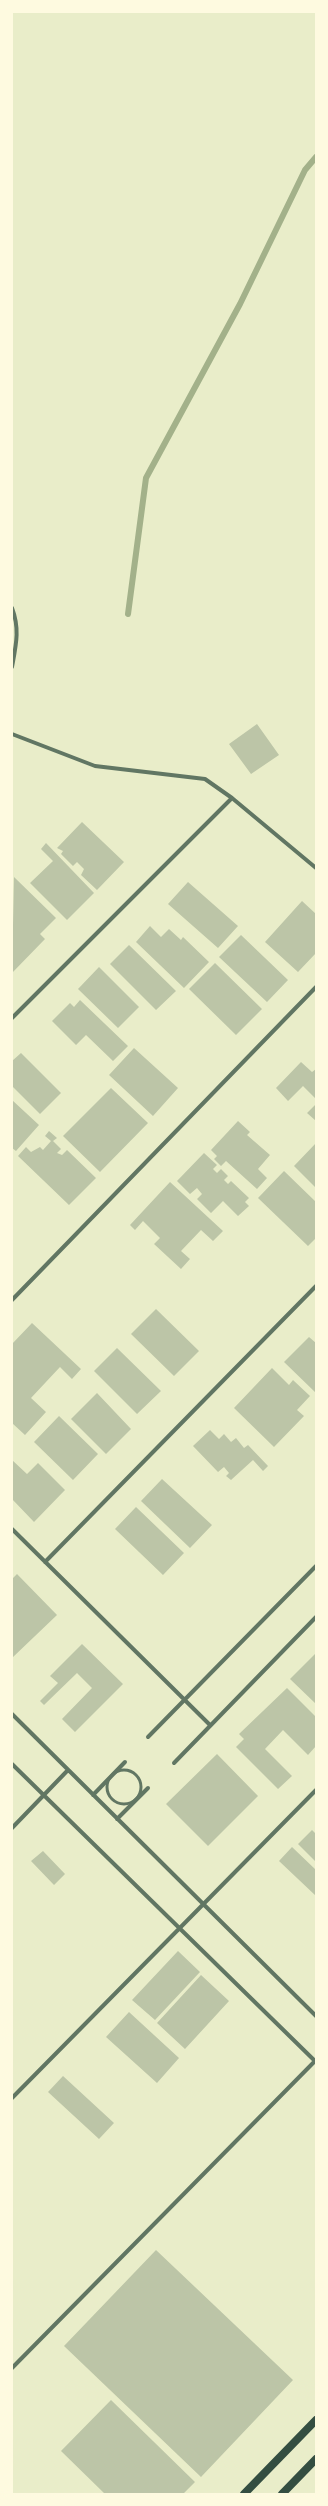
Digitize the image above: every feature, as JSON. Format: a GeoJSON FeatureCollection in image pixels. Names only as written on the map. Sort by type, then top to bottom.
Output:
{"type":"FeatureCollection","features":[{"type":"Feature","properties":{"kind":"main road"},"geometry":{"type":"LineString","coordinates":[[244,2494],[316,2420]]}},
{"type":"Feature","properties":{"kind":"main road"},"geometry":{"type":"LineString","coordinates":[[282,2494],[316,2459]]}},
{"type":"Feature","properties":{"kind":"street"},"geometry":{"type":"LineString","coordinates":[[12,608],[17,622],[18,637],[12,667]]}},
{"type":"Feature","properties":{"kind":"street"},"geometry":{"type":"LineString","coordinates":[[12,734],[95,766],[205,779],[232,798],[316,868]]}},
{"type":"Feature","properties":{"kind":"street"},"geometry":{"type":"LineString","coordinates":[[12,1018],[232,798]]}},
{"type":"Feature","properties":{"kind":"street"},"geometry":{"type":"LineString","coordinates":[[12,1300],[316,987]]}},
{"type":"Feature","properties":{"kind":"street"},"geometry":{"type":"LineString","coordinates":[[45,1562],[316,1286]]}},
{"type":"Feature","properties":{"kind":"street"},"geometry":{"type":"LineString","coordinates":[[12,1529],[184,1701],[210,1725]]}},
{"type":"Feature","properties":{"kind":"street"},"geometry":{"type":"LineString","coordinates":[[148,1737],[316,1566]]}},
{"type":"Feature","properties":{"kind":"street"},"geometry":{"type":"LineString","coordinates":[[174,1763],[316,1617]]}},
{"type":"Feature","properties":{"kind":"street"},"geometry":{"type":"LineString","coordinates":[[12,1714],[316,2016]]}},
{"type":"Feature","properties":{"kind":"street"},"geometry":{"type":"LineString","coordinates":[[93,1795],[125,1762]]}},
{"type":"Feature","properties":{"kind":"street"},"geometry":{"type":"LineString","coordinates":[[12,1764],[316,2061],[12,2368]]}},
{"type":"Feature","properties":{"kind":"street"},"geometry":{"type":"LineString","coordinates":[[12,1828],[68,1770]]}},
{"type":"Feature","properties":{"kind":"street"},"geometry":{"type":"LineString","coordinates":[[117,1819],[148,1788]]}},
{"type":"Feature","properties":{"kind":"street"},"geometry":{"type":"LineString","coordinates":[[12,2098],[316,1790]]}},
{"type":"Feature","properties":{"kind":"lane"},"geometry":{"type":"LineString","coordinates":[[123,1771],[134,1774],[138,1778],[141,1789],[136,1799],[126,1804],[115,1801],[111,1797],[108,1786],[112,1775],[123,1771]]}},
{"type":"Feature","properties":{"kind":"building"},"geometry":{"type":"Polygon","coordinates":[[[257,724],[279,755],[251,774],[229,744],[257,724]]]}},
{"type":"Feature","properties":{"kind":"building"},"geometry":{"type":"Polygon","coordinates":[[[82,822],[124,862],[97,890],[81,875],[84,869],[77,862],[73,866],[61,854],[63,851],[57,848],[82,822]]]}},
{"type":"Feature","properties":{"kind":"building"},"geometry":{"type":"Polygon","coordinates":[[[46,843],[94,893],[67,920],[30,883],[53,861],[41,849],[46,843]]]}},
{"type":"Feature","properties":{"kind":"building"},"geometry":{"type":"Polygon","coordinates":[[[14,877],[56,918],[40,934],[45,939],[12,973],[14,877]]]}},
{"type":"Feature","properties":{"kind":"building"},"geometry":{"type":"Polygon","coordinates":[[[188,882],[238,926],[218,948],[168,904],[188,882]]]}},
{"type":"Feature","properties":{"kind":"building"},"geometry":{"type":"Polygon","coordinates":[[[302,901],[316,914],[316,953],[298,972],[265,942],[302,901]]]}},
{"type":"Feature","properties":{"kind":"building"},"geometry":{"type":"Polygon","coordinates":[[[150,926],[161,937],[169,929],[181,940],[183,937],[209,962],[184,988],[136,942],[150,926]]]}},
{"type":"Feature","properties":{"kind":"building"},"geometry":{"type":"Polygon","coordinates":[[[241,935],[288,980],[267,1002],[219,957],[241,935]]]}},
{"type":"Feature","properties":{"kind":"building"},"geometry":{"type":"Polygon","coordinates":[[[129,945],[176,991],[156,1010],[110,964],[129,945]]]}},
{"type":"Feature","properties":{"kind":"building"},"geometry":{"type":"Polygon","coordinates":[[[215,963],[262,1009],[236,1035],[189,989],[215,963]]]}},
{"type":"Feature","properties":{"kind":"building"},"geometry":{"type":"Polygon","coordinates":[[[99,967],[139,1007],[118,1028],[78,989],[99,967]]]}},
{"type":"Feature","properties":{"kind":"building"},"geometry":{"type":"Polygon","coordinates":[[[80,1000],[128,1046],[113,1061],[86,1035],[76,1045],[52,1021],[70,1003],[74,1007],[80,1000]]]}},
{"type":"Feature","properties":{"kind":"building"},"geometry":{"type":"Polygon","coordinates":[[[134,1048],[178,1088],[153,1116],[109,1075],[134,1048]]]}},
{"type":"Feature","properties":{"kind":"building"},"geometry":{"type":"Polygon","coordinates":[[[21,1053],[61,1093],[40,1114],[12,1086],[12,1061],[21,1053]]]}},
{"type":"Feature","properties":{"kind":"building"},"geometry":{"type":"Polygon","coordinates":[[[301,1062],[312,1072],[316,1069],[316,1099],[303,1086],[288,1101],[276,1088],[301,1062]]]}},
{"type":"Feature","properties":{"kind":"building"},"geometry":{"type":"Polygon","coordinates":[[[111,1088],[148,1123],[100,1172],[63,1136],[111,1088]]]}},
{"type":"Feature","properties":{"kind":"building"},"geometry":{"type":"Polygon","coordinates":[[[12,1100],[39,1125],[16,1151],[12,1148],[12,1100]]]}},
{"type":"Feature","properties":{"kind":"building"},"geometry":{"type":"Polygon","coordinates":[[[316,1104],[316,1121],[307,1113],[316,1104]]]}},
{"type":"Feature","properties":{"kind":"building"},"geometry":{"type":"Polygon","coordinates":[[[238,1121],[250,1132],[247,1135],[270,1155],[258,1169],[267,1178],[257,1189],[226,1161],[221,1166],[214,1159],[217,1156],[211,1150],[238,1121]]]}},
{"type":"Feature","properties":{"kind":"building"},"geometry":{"type":"Polygon","coordinates":[[[49,1131],[57,1138],[53,1141],[61,1149],[57,1153],[62,1155],[67,1150],[96,1178],[69,1205],[18,1156],[26,1147],[31,1152],[40,1147],[43,1150],[51,1141],[45,1136],[49,1131]]]}},
{"type":"Feature","properties":{"kind":"building"},"geometry":{"type":"Polygon","coordinates":[[[316,1143],[316,1188],[294,1166],[316,1143]]]}},
{"type":"Feature","properties":{"kind":"building"},"geometry":{"type":"Polygon","coordinates":[[[204,1153],[217,1165],[213,1169],[217,1173],[221,1169],[228,1176],[224,1180],[228,1184],[231,1181],[249,1198],[245,1202],[249,1206],[238,1216],[223,1201],[211,1213],[197,1199],[202,1194],[197,1188],[190,1194],[177,1181],[204,1153]]]}},
{"type":"Feature","properties":{"kind":"building"},"geometry":{"type":"Polygon","coordinates":[[[284,1171],[316,1202],[316,1238],[308,1246],[258,1198],[284,1171]]]}},
{"type":"Feature","properties":{"kind":"building"},"geometry":{"type":"Polygon","coordinates":[[[170,1182],[223,1231],[213,1241],[201,1230],[181,1251],[190,1259],[181,1269],[154,1244],[160,1238],[143,1221],[135,1230],[130,1225],[170,1182]]]}},
{"type":"Feature","properties":{"kind":"building"},"geometry":{"type":"Polygon","coordinates":[[[156,1309],[199,1351],[174,1376],[131,1334],[156,1309]]]}},
{"type":"Feature","properties":{"kind":"building"},"geometry":{"type":"Polygon","coordinates":[[[32,1323],[81,1369],[72,1379],[60,1367],[31,1398],[46,1412],[25,1435],[12,1423],[12,1344],[32,1323]]]}},
{"type":"Feature","properties":{"kind":"building"},"geometry":{"type":"Polygon","coordinates":[[[309,1337],[316,1343],[316,1393],[284,1362],[309,1337]]]}},
{"type":"Feature","properties":{"kind":"building"},"geometry":{"type":"Polygon","coordinates":[[[117,1348],[161,1391],[137,1414],[94,1371],[117,1348]]]}},
{"type":"Feature","properties":{"kind":"building"},"geometry":{"type":"Polygon","coordinates":[[[272,1368],[289,1385],[293,1380],[310,1396],[297,1410],[304,1416],[274,1447],[234,1408],[272,1368]]]}},
{"type":"Feature","properties":{"kind":"building"},"geometry":{"type":"Polygon","coordinates":[[[97,1393],[131,1429],[106,1454],[71,1419],[97,1393]]]}},
{"type":"Feature","properties":{"kind":"building"},"geometry":{"type":"Polygon","coordinates":[[[59,1416],[98,1454],[73,1480],[34,1442],[59,1416]]]}},
{"type":"Feature","properties":{"kind":"building"},"geometry":{"type":"Polygon","coordinates":[[[210,1430],[219,1439],[224,1434],[231,1442],[236,1438],[244,1448],[248,1445],[268,1466],[263,1471],[253,1460],[231,1480],[226,1476],[229,1473],[224,1467],[218,1472],[193,1446],[210,1430]]]}},
{"type":"Feature","properties":{"kind":"building"},"geometry":{"type":"Polygon","coordinates":[[[12,1460],[27,1474],[38,1463],[65,1490],[34,1522],[12,1499],[12,1460]]]}},
{"type":"Feature","properties":{"kind":"building"},"geometry":{"type":"Polygon","coordinates":[[[162,1479],[212,1525],[190,1548],[141,1501],[162,1479]]]}},
{"type":"Feature","properties":{"kind":"building"},"geometry":{"type":"Polygon","coordinates":[[[136,1507],[184,1553],[163,1575],[115,1529],[136,1507]]]}},
{"type":"Feature","properties":{"kind":"building"},"geometry":{"type":"Polygon","coordinates":[[[17,1574],[57,1615],[12,1658],[12,1579],[17,1574]]]}},
{"type":"Feature","properties":{"kind":"building"},"geometry":{"type":"Polygon","coordinates":[[[82,1644],[123,1684],[75,1732],[62,1719],[92,1688],[77,1673],[44,1705],[40,1701],[58,1683],[50,1676],[82,1644]]]}},
{"type":"Feature","properties":{"kind":"building"},"geometry":{"type":"Polygon","coordinates":[[[315,1654],[316,1655],[316,1704],[290,1679],[315,1654]]]}},
{"type":"Feature","properties":{"kind":"building"},"geometry":{"type":"Polygon","coordinates":[[[287,1688],[316,1717],[316,1746],[308,1755],[283,1730],[265,1749],[292,1776],[278,1789],[236,1747],[244,1739],[239,1734],[287,1688]]]}},
{"type":"Feature","properties":{"kind":"building"},"geometry":{"type":"Polygon","coordinates":[[[217,1754],[258,1796],[208,1846],[166,1804],[217,1754]]]}},
{"type":"Feature","properties":{"kind":"building"},"geometry":{"type":"Polygon","coordinates":[[[312,1830],[316,1834],[316,1862],[298,1844],[312,1830]]]}},
{"type":"Feature","properties":{"kind":"building"},"geometry":{"type":"Polygon","coordinates":[[[292,1847],[316,1870],[316,1896],[279,1861],[292,1847]]]}},
{"type":"Feature","properties":{"kind":"building"},"geometry":{"type":"Polygon","coordinates":[[[43,1851],[65,1874],[54,1885],[31,1861],[43,1851]]]}},
{"type":"Feature","properties":{"kind":"building"},"geometry":{"type":"Polygon","coordinates":[[[178,1951],[200,1972],[155,2020],[132,2000],[178,1951]]]}},
{"type":"Feature","properties":{"kind":"building"},"geometry":{"type":"Polygon","coordinates":[[[201,1975],[229,2001],[185,2049],[157,2023],[201,1975]]]}},
{"type":"Feature","properties":{"kind":"building"},"geometry":{"type":"Polygon","coordinates":[[[129,2012],[179,2058],[157,2083],[106,2037],[129,2012]]]}},
{"type":"Feature","properties":{"kind":"building"},"geometry":{"type":"Polygon","coordinates":[[[63,2076],[114,2123],[99,2139],[48,2092],[63,2076]]]}},
{"type":"Feature","properties":{"kind":"building"},"geometry":{"type":"Polygon","coordinates":[[[156,2250],[293,2380],[201,2477],[64,2346],[156,2250]]]}},
{"type":"Feature","properties":{"kind":"building"},"geometry":{"type":"Polygon","coordinates":[[[111,2400],[195,2482],[183,2494],[105,2494],[61,2451],[111,2400]]]}},
{"type":"Feature","properties":{"kind":"waterway"},"geometry":{"type":"LineString","coordinates":[[128,614],[146,478],[240,304],[305,170],[316,157]]}}]}
